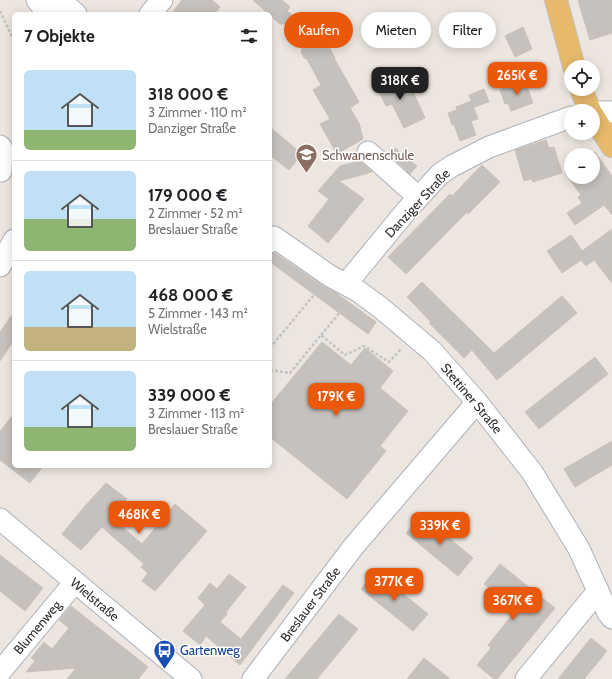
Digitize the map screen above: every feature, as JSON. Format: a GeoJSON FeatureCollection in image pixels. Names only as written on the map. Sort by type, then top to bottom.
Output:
{"type":"FeatureCollection","features":[{"type":"Feature","properties":{"kind":"main road"},"geometry":{"type":"LineString","coordinates":[[556,0],[572,60]]}},
{"type":"Feature","properties":{"kind":"main road"},"geometry":{"type":"LineString","coordinates":[[600,127],[612,146]]}},
{"type":"Feature","properties":{"kind":"street"},"geometry":{"type":"LineString","coordinates":[[37,0],[47,12],[59,0],[74,12]]}},
{"type":"Feature","properties":{"kind":"street"},"geometry":{"type":"LineString","coordinates":[[152,12],[162,0]]}},
{"type":"Feature","properties":{"kind":"street"},"geometry":{"type":"LineString","coordinates":[[600,111],[612,112]]}},
{"type":"Feature","properties":{"kind":"street","name":"Danziger Straße"},"geometry":{"type":"LineString","coordinates":[[344,284],[440,174],[452,166],[489,148],[564,120]]}},
{"type":"Feature","properties":{"kind":"street"},"geometry":{"type":"LineString","coordinates":[[0,146],[2,149],[5,172]]}},
{"type":"Feature","properties":{"kind":"street"},"geometry":{"type":"LineString","coordinates":[[368,152],[418,198]]}},
{"type":"Feature","properties":{"kind":"street","name":"Stettiner Straße"},"geometry":{"type":"LineString","coordinates":[[272,240],[274,237],[381,308],[432,351],[477,402],[532,472],[579,549],[608,613],[612,618]]}},
{"type":"Feature","properties":{"kind":"street"},"geometry":{"type":"LineString","coordinates":[[0,266],[12,244]]}},
{"type":"Feature","properties":{"kind":"street","name":"Breslauer Straße"},"geometry":{"type":"LineString","coordinates":[[253,679],[354,546],[477,402]]}},
{"type":"Feature","properties":{"kind":"street","name":"Wielstraße"},"geometry":{"type":"LineString","coordinates":[[0,519],[184,677]]}},
{"type":"Feature","properties":{"kind":"street","name":"Blumenweg"},"geometry":{"type":"LineString","coordinates":[[0,672],[74,582]]}},
{"type":"Feature","properties":{"kind":"street"},"geometry":{"type":"LineString","coordinates":[[526,679],[598,591]]}},
{"type":"Feature","properties":{"kind":"path"},"geometry":{"type":"LineString","coordinates":[[0,11],[12,38]]}},
{"type":"Feature","properties":{"kind":"path"},"geometry":{"type":"LineString","coordinates":[[272,370],[290,373],[321,336],[344,284]]}},
{"type":"Feature","properties":{"kind":"path"},"geometry":{"type":"LineString","coordinates":[[272,346],[344,284]]}},
{"type":"Feature","properties":{"kind":"path"},"geometry":{"type":"LineString","coordinates":[[321,336],[345,355],[364,346],[389,362],[414,336]]}},
{"type":"Feature","properties":{"kind":"building"},"geometry":{"type":"Polygon","coordinates":[[[182,0],[212,0],[220,7],[216,12],[173,12],[182,0]]]}},
{"type":"Feature","properties":{"kind":"building"},"geometry":{"type":"Polygon","coordinates":[[[253,0],[282,0],[290,7],[287,11],[288,12],[284,12],[284,24],[280,24],[272,17],[272,12],[266,12],[253,0]]]}},
{"type":"Feature","properties":{"kind":"building"},"geometry":{"type":"Polygon","coordinates":[[[578,0],[612,0],[612,33],[590,40],[578,0]]]}},
{"type":"Feature","properties":{"kind":"building"},"geometry":{"type":"Polygon","coordinates":[[[523,27],[532,49],[515,57],[505,36],[523,27]]]}},
{"type":"Feature","properties":{"kind":"building"},"geometry":{"type":"Polygon","coordinates":[[[330,48],[359,102],[350,108],[359,123],[363,139],[337,154],[320,124],[330,119],[313,90],[321,85],[307,59],[304,58],[301,52],[302,49],[330,48]]]}},
{"type":"Feature","properties":{"kind":"building"},"geometry":{"type":"Polygon","coordinates":[[[396,73],[407,95],[413,92],[425,118],[404,128],[392,104],[386,106],[375,84],[396,73]]]}},
{"type":"Feature","properties":{"kind":"building"},"geometry":{"type":"Polygon","coordinates":[[[525,81],[533,103],[511,111],[508,103],[505,104],[500,90],[525,81]]]}},
{"type":"Feature","properties":{"kind":"building"},"geometry":{"type":"Polygon","coordinates":[[[484,89],[489,102],[474,107],[469,95],[484,89]]]}},
{"type":"Feature","properties":{"kind":"building"},"geometry":{"type":"Polygon","coordinates":[[[471,101],[478,119],[471,121],[476,135],[460,141],[448,113],[457,110],[456,107],[471,101]]]}},
{"type":"Feature","properties":{"kind":"building"},"geometry":{"type":"Polygon","coordinates":[[[272,129],[302,154],[289,170],[272,157],[272,129]]]}},
{"type":"Feature","properties":{"kind":"building"},"geometry":{"type":"Polygon","coordinates":[[[546,140],[549,148],[554,147],[562,173],[533,182],[532,179],[524,181],[515,150],[546,140]]]}},
{"type":"Feature","properties":{"kind":"building"},"geometry":{"type":"Polygon","coordinates":[[[395,148],[417,166],[410,174],[390,155],[395,148]]]}},
{"type":"Feature","properties":{"kind":"building"},"geometry":{"type":"Polygon","coordinates":[[[600,159],[612,176],[612,215],[604,205],[575,225],[567,213],[582,203],[578,197],[581,195],[573,184],[600,184],[600,159]]]}},
{"type":"Feature","properties":{"kind":"building"},"geometry":{"type":"Polygon","coordinates":[[[360,161],[372,172],[339,181],[364,199],[328,243],[308,226],[329,199],[318,191],[340,166],[360,161]]]}},
{"type":"Feature","properties":{"kind":"building"},"geometry":{"type":"Polygon","coordinates":[[[482,165],[500,182],[468,214],[467,212],[406,274],[388,257],[450,194],[452,196],[482,165]]]}},
{"type":"Feature","properties":{"kind":"building"},"geometry":{"type":"Polygon","coordinates":[[[612,229],[612,283],[594,260],[586,266],[581,260],[562,273],[547,251],[571,235],[582,251],[612,229]]]}},
{"type":"Feature","properties":{"kind":"building"},"geometry":{"type":"Polygon","coordinates":[[[275,253],[323,286],[336,293],[376,322],[368,334],[272,263],[272,254],[275,253]]]}},
{"type":"Feature","properties":{"kind":"building"},"geometry":{"type":"Polygon","coordinates":[[[422,282],[494,353],[562,296],[577,313],[497,380],[472,350],[464,358],[429,323],[431,322],[407,297],[422,282]]]}},
{"type":"Feature","properties":{"kind":"building"},"geometry":{"type":"Polygon","coordinates":[[[12,315],[12,343],[0,361],[0,332],[12,315]]]}},
{"type":"Feature","properties":{"kind":"building"},"geometry":{"type":"Polygon","coordinates":[[[322,342],[351,365],[365,348],[393,371],[380,388],[408,411],[380,446],[386,451],[347,499],[272,439],[272,403],[322,342]]]}},
{"type":"Feature","properties":{"kind":"building"},"geometry":{"type":"Polygon","coordinates":[[[595,357],[608,374],[539,429],[525,412],[595,357]]]}},
{"type":"Feature","properties":{"kind":"building"},"geometry":{"type":"Polygon","coordinates":[[[12,416],[12,468],[41,468],[30,483],[0,460],[0,431],[12,416]]]}},
{"type":"Feature","properties":{"kind":"building"},"geometry":{"type":"Polygon","coordinates":[[[612,441],[612,465],[575,487],[564,469],[612,441]]]}},
{"type":"Feature","properties":{"kind":"building"},"geometry":{"type":"Polygon","coordinates":[[[106,483],[127,499],[111,517],[142,544],[175,504],[207,531],[155,591],[142,581],[148,573],[141,567],[144,564],[102,527],[81,550],[62,534],[106,483]]]}},
{"type":"Feature","properties":{"kind":"building"},"geometry":{"type":"Polygon","coordinates":[[[421,515],[473,558],[458,576],[406,533],[421,515]]]}},
{"type":"Feature","properties":{"kind":"building"},"geometry":{"type":"Polygon","coordinates":[[[0,555],[43,588],[25,611],[0,591],[0,555]]]}},
{"type":"Feature","properties":{"kind":"building"},"geometry":{"type":"Polygon","coordinates":[[[500,564],[555,608],[497,679],[494,679],[477,665],[491,648],[488,645],[517,609],[484,584],[500,564]]]}},
{"type":"Feature","properties":{"kind":"building"},"geometry":{"type":"Polygon","coordinates":[[[376,572],[428,614],[413,631],[361,589],[376,572]]]}},
{"type":"Feature","properties":{"kind":"building"},"geometry":{"type":"Polygon","coordinates":[[[229,574],[246,587],[220,622],[241,639],[283,585],[294,593],[240,665],[206,636],[200,645],[183,631],[205,605],[198,598],[210,583],[217,589],[229,574]]]}},
{"type":"Feature","properties":{"kind":"building"},"geometry":{"type":"Polygon","coordinates":[[[71,606],[148,667],[138,679],[67,679],[76,668],[26,672],[35,661],[31,658],[44,642],[52,649],[69,628],[59,620],[71,606]]]}},
{"type":"Feature","properties":{"kind":"building"},"geometry":{"type":"Polygon","coordinates":[[[339,614],[358,629],[317,679],[285,679],[339,614]]]}},
{"type":"Feature","properties":{"kind":"building"},"geometry":{"type":"Polygon","coordinates":[[[591,638],[607,651],[584,679],[558,679],[591,638]]]}},
{"type":"Feature","properties":{"kind":"building"},"geometry":{"type":"Polygon","coordinates":[[[424,658],[450,679],[407,679],[424,658]]]}},
{"type":"Feature","properties":{"kind":"place","name":"Schwanenschule"},"geometry":{"type":"Point","coordinates":[306,174]}},
{"type":"Feature","properties":{"kind":"place","name":"Gartenweg"},"geometry":{"type":"Point","coordinates":[165,670]}}]}
